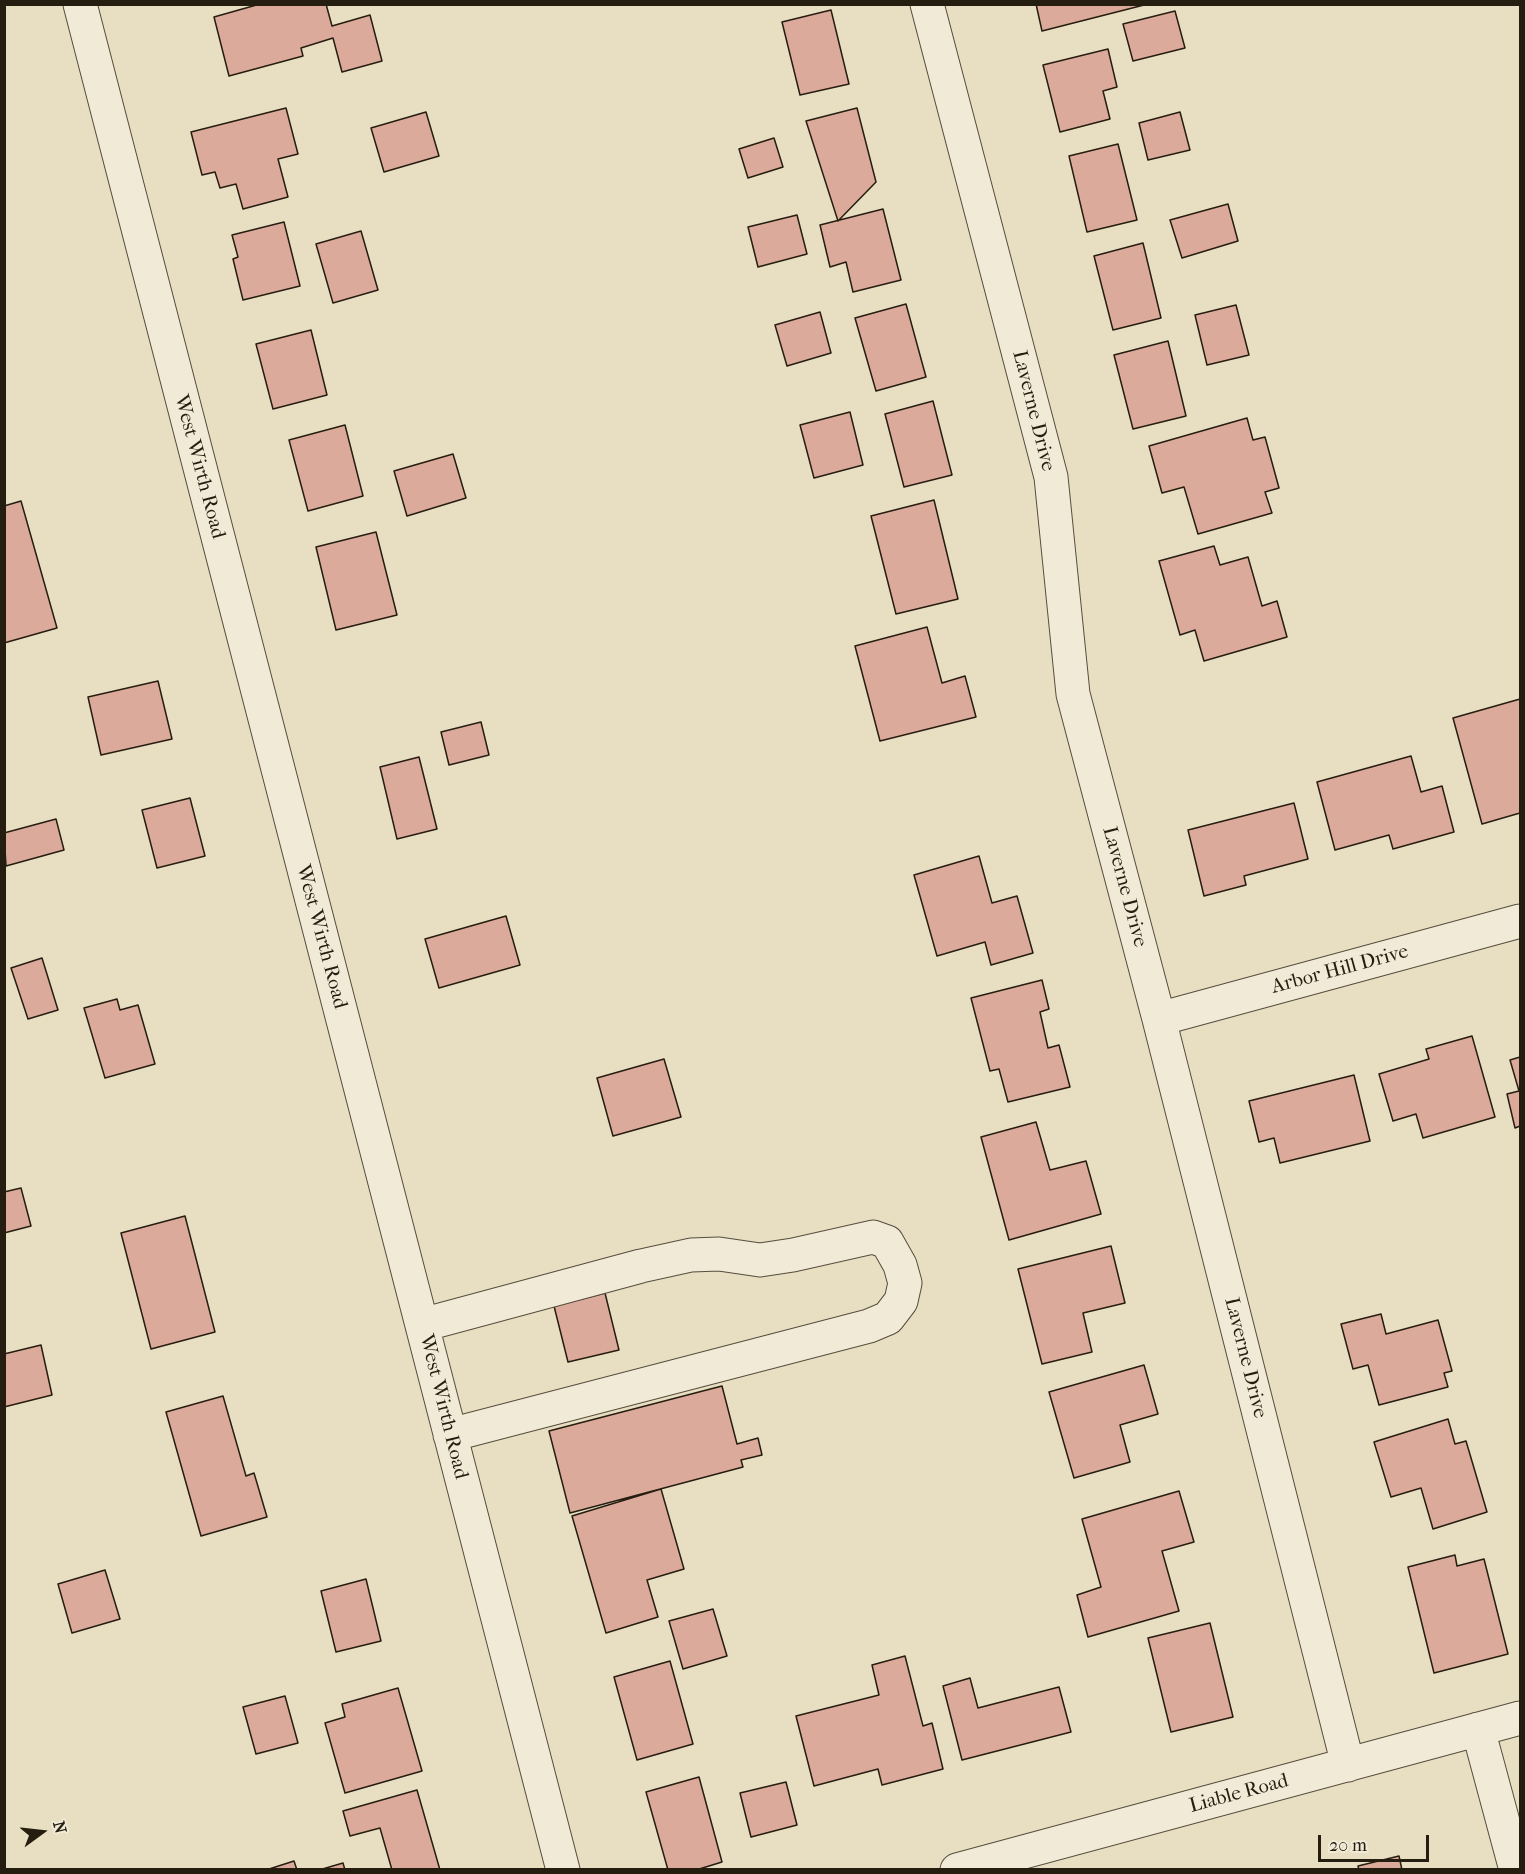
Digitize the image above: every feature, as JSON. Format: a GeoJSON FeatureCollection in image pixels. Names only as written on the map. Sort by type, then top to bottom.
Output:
{"type":"FeatureCollection","features":[{"type":"Feature","properties":{"kind":"street","name":"West Wirth Road"},"geometry":{"type":"LineString","coordinates":[[80,4],[563,1869]]}},
{"type":"Feature","properties":{"kind":"street","name":"Laverne Drive"},"geometry":{"type":"LineString","coordinates":[[927,4],[1051,477],[1072,694],[1159,1019],[1348,1765]]}},
{"type":"Feature","properties":{"kind":"street","name":"Arbor Hill Drive"},"geometry":{"type":"LineString","coordinates":[[1159,1019],[1521,921]]}},
{"type":"Feature","properties":{"kind":"street"},"geometry":{"type":"LineString","coordinates":[[422,1325],[641,1266],[692,1255],[719,1254],[760,1260],[873,1237],[887,1242],[900,1265],[905,1283],[900,1301],[888,1318],[869,1326],[450,1435]]}},
{"type":"Feature","properties":{"kind":"street","name":"Liable Road"},"geometry":{"type":"LineString","coordinates":[[957,1869],[1521,1718]]}},
{"type":"Feature","properties":{"kind":"street"},"geometry":{"type":"LineString","coordinates":[[1478,1729],[1516,1869]]}},
{"type":"Feature","properties":{"kind":"building"},"geometry":{"type":"Polygon","coordinates":[[[260,4],[326,4],[332,26],[370,15],[382,61],[342,72],[333,38],[301,48],[303,56],[229,76],[214,17],[260,4]]]}},
{"type":"Feature","properties":{"kind":"building"},"geometry":{"type":"Polygon","coordinates":[[[1036,4],[1148,4],[1042,31],[1036,4]]]}},
{"type":"Feature","properties":{"kind":"building"},"geometry":{"type":"Polygon","coordinates":[[[831,10],[849,84],[800,95],[782,22],[831,10]]]}},
{"type":"Feature","properties":{"kind":"building"},"geometry":{"type":"Polygon","coordinates":[[[1175,11],[1185,48],[1133,61],[1123,24],[1175,11]]]}},
{"type":"Feature","properties":{"kind":"building"},"geometry":{"type":"Polygon","coordinates":[[[1108,49],[1117,87],[1103,91],[1110,119],[1060,132],[1043,65],[1108,49]]]}},
{"type":"Feature","properties":{"kind":"building"},"geometry":{"type":"Polygon","coordinates":[[[286,108],[298,154],[278,159],[288,197],[243,209],[236,184],[220,188],[215,172],[202,175],[191,132],[286,108]]]}},
{"type":"Feature","properties":{"kind":"building"},"geometry":{"type":"Polygon","coordinates":[[[857,108],[876,182],[838,221],[806,121],[857,108]]]}},
{"type":"Feature","properties":{"kind":"building"},"geometry":{"type":"Polygon","coordinates":[[[426,112],[439,156],[384,172],[371,128],[426,112]]]}},
{"type":"Feature","properties":{"kind":"building"},"geometry":{"type":"Polygon","coordinates":[[[1180,112],[1190,150],[1148,160],[1139,123],[1180,112]]]}},
{"type":"Feature","properties":{"kind":"building"},"geometry":{"type":"Polygon","coordinates":[[[774,138],[783,167],[748,178],[739,149],[774,138]]]}},
{"type":"Feature","properties":{"kind":"building"},"geometry":{"type":"Polygon","coordinates":[[[1118,144],[1137,220],[1087,232],[1069,156],[1118,144]]]}},
{"type":"Feature","properties":{"kind":"building"},"geometry":{"type":"Polygon","coordinates":[[[1228,204],[1238,241],[1182,258],[1170,220],[1228,204]]]}},
{"type":"Feature","properties":{"kind":"building"},"geometry":{"type":"Polygon","coordinates":[[[883,209],[901,280],[853,292],[846,262],[830,267],[820,225],[883,209]]]}},
{"type":"Feature","properties":{"kind":"building"},"geometry":{"type":"Polygon","coordinates":[[[797,215],[807,254],[758,267],[748,227],[797,215]]]}},
{"type":"Feature","properties":{"kind":"building"},"geometry":{"type":"Polygon","coordinates":[[[284,222],[300,286],[243,300],[233,259],[238,257],[232,235],[284,222]]]}},
{"type":"Feature","properties":{"kind":"building"},"geometry":{"type":"Polygon","coordinates":[[[361,231],[378,290],[333,303],[316,244],[361,231]]]}},
{"type":"Feature","properties":{"kind":"building"},"geometry":{"type":"Polygon","coordinates":[[[1143,243],[1161,318],[1113,330],[1094,256],[1143,243]]]}},
{"type":"Feature","properties":{"kind":"building"},"geometry":{"type":"Polygon","coordinates":[[[906,304],[926,377],[876,391],[855,318],[906,304]]]}},
{"type":"Feature","properties":{"kind":"building"},"geometry":{"type":"Polygon","coordinates":[[[1236,305],[1249,355],[1207,365],[1195,315],[1236,305]]]}},
{"type":"Feature","properties":{"kind":"building"},"geometry":{"type":"Polygon","coordinates":[[[820,312],[831,353],[787,366],[775,325],[820,312]]]}},
{"type":"Feature","properties":{"kind":"building"},"geometry":{"type":"Polygon","coordinates":[[[311,330],[327,395],[273,409],[256,344],[311,330]]]}},
{"type":"Feature","properties":{"kind":"building"},"geometry":{"type":"Polygon","coordinates":[[[1168,341],[1186,416],[1133,429],[1114,355],[1168,341]]]}},
{"type":"Feature","properties":{"kind":"building"},"geometry":{"type":"Polygon","coordinates":[[[933,401],[952,475],[904,487],[885,414],[933,401]]]}},
{"type":"Feature","properties":{"kind":"building"},"geometry":{"type":"Polygon","coordinates":[[[850,412],[863,465],[814,478],[800,425],[850,412]]]}},
{"type":"Feature","properties":{"kind":"building"},"geometry":{"type":"Polygon","coordinates":[[[1247,418],[1253,440],[1265,437],[1279,488],[1265,492],[1272,513],[1198,534],[1184,487],[1162,493],[1149,446],[1247,418]]]}},
{"type":"Feature","properties":{"kind":"building"},"geometry":{"type":"Polygon","coordinates":[[[345,425],[363,496],[308,511],[289,440],[345,425]]]}},
{"type":"Feature","properties":{"kind":"building"},"geometry":{"type":"Polygon","coordinates":[[[453,454],[466,498],[407,516],[394,471],[453,454]]]}},
{"type":"Feature","properties":{"kind":"building"},"geometry":{"type":"Polygon","coordinates":[[[934,500],[958,599],[896,614],[871,516],[934,500]]]}},
{"type":"Feature","properties":{"kind":"building"},"geometry":{"type":"Polygon","coordinates":[[[21,501],[57,628],[4,643],[4,506],[21,501]]]}},
{"type":"Feature","properties":{"kind":"building"},"geometry":{"type":"Polygon","coordinates":[[[376,532],[397,615],[336,630],[316,547],[376,532]]]}},
{"type":"Feature","properties":{"kind":"building"},"geometry":{"type":"Polygon","coordinates":[[[1214,546],[1220,565],[1248,557],[1262,606],[1277,601],[1287,637],[1204,661],[1195,630],[1180,635],[1159,561],[1214,546]]]}},
{"type":"Feature","properties":{"kind":"building"},"geometry":{"type":"Polygon","coordinates":[[[927,627],[942,683],[965,676],[976,717],[880,741],[855,646],[927,627]]]}},
{"type":"Feature","properties":{"kind":"building"},"geometry":{"type":"Polygon","coordinates":[[[158,681],[172,739],[101,755],[88,697],[158,681]]]}},
{"type":"Feature","properties":{"kind":"building"},"geometry":{"type":"Polygon","coordinates":[[[1520,699],[1520,813],[1482,824],[1453,718],[1520,699]]]}},
{"type":"Feature","properties":{"kind":"building"},"geometry":{"type":"Polygon","coordinates":[[[481,722],[489,755],[449,765],[441,732],[481,722]]]}},
{"type":"Feature","properties":{"kind":"building"},"geometry":{"type":"Polygon","coordinates":[[[1411,756],[1421,792],[1442,786],[1454,832],[1393,849],[1389,835],[1335,850],[1317,782],[1411,756]]]}},
{"type":"Feature","properties":{"kind":"building"},"geometry":{"type":"Polygon","coordinates":[[[419,757],[437,829],[397,839],[380,767],[419,757]]]}},
{"type":"Feature","properties":{"kind":"building"},"geometry":{"type":"Polygon","coordinates":[[[190,798],[205,856],[157,868],[142,810],[190,798]]]}},
{"type":"Feature","properties":{"kind":"building"},"geometry":{"type":"Polygon","coordinates":[[[1294,803],[1308,859],[1244,876],[1246,885],[1204,896],[1188,830],[1294,803]]]}},
{"type":"Feature","properties":{"kind":"building"},"geometry":{"type":"Polygon","coordinates":[[[56,819],[64,850],[6,866],[4,833],[56,819]]]}},
{"type":"Feature","properties":{"kind":"building"},"geometry":{"type":"Polygon","coordinates":[[[979,856],[992,903],[1017,896],[1033,953],[991,965],[985,942],[937,956],[914,875],[979,856]]]}},
{"type":"Feature","properties":{"kind":"building"},"geometry":{"type":"Polygon","coordinates":[[[506,916],[520,965],[439,988],[425,939],[506,916]]]}},
{"type":"Feature","properties":{"kind":"building"},"geometry":{"type":"Polygon","coordinates":[[[42,958],[58,1010],[28,1019],[11,968],[42,958]]]}},
{"type":"Feature","properties":{"kind":"building"},"geometry":{"type":"Polygon","coordinates":[[[1042,980],[1049,1009],[1040,1012],[1048,1048],[1059,1045],[1070,1087],[1008,1102],[999,1069],[990,1071],[971,998],[1042,980]]]}},
{"type":"Feature","properties":{"kind":"building"},"geometry":{"type":"Polygon","coordinates":[[[117,999],[120,1010],[138,1005],[155,1064],[105,1078],[84,1008],[117,999]]]}},
{"type":"Feature","properties":{"kind":"building"},"geometry":{"type":"Polygon","coordinates":[[[1472,1036],[1495,1117],[1423,1138],[1416,1114],[1393,1121],[1379,1074],[1429,1059],[1426,1049],[1472,1036]]]}},
{"type":"Feature","properties":{"kind":"building"},"geometry":{"type":"Polygon","coordinates":[[[1520,1057],[1520,1126],[1515,1128],[1507,1094],[1519,1091],[1510,1060],[1520,1057]]]}},
{"type":"Feature","properties":{"kind":"building"},"geometry":{"type":"Polygon","coordinates":[[[664,1059],[681,1117],[613,1136],[597,1078],[664,1059]]]}},
{"type":"Feature","properties":{"kind":"building"},"geometry":{"type":"Polygon","coordinates":[[[1354,1075],[1370,1141],[1280,1163],[1274,1138],[1259,1142],[1249,1101],[1354,1075]]]}},
{"type":"Feature","properties":{"kind":"building"},"geometry":{"type":"Polygon","coordinates":[[[1036,1122],[1050,1170],[1086,1161],[1101,1214],[1009,1240],[981,1137],[1036,1122]]]}},
{"type":"Feature","properties":{"kind":"building"},"geometry":{"type":"Polygon","coordinates":[[[21,1188],[31,1226],[4,1233],[4,1192],[21,1188]]]}},
{"type":"Feature","properties":{"kind":"building"},"geometry":{"type":"Polygon","coordinates":[[[185,1216],[215,1332],[151,1349],[121,1233],[185,1216]]]}},
{"type":"Feature","properties":{"kind":"building"},"geometry":{"type":"Polygon","coordinates":[[[1111,1246],[1125,1303],[1083,1313],[1092,1352],[1042,1364],[1018,1269],[1111,1246]]]}},
{"type":"Feature","properties":{"kind":"building"},"geometry":{"type":"Polygon","coordinates":[[[605,1293],[619,1350],[568,1362],[554,1306],[605,1293]]]}},
{"type":"Feature","properties":{"kind":"building"},"geometry":{"type":"Polygon","coordinates":[[[1381,1314],[1386,1334],[1438,1320],[1452,1371],[1444,1373],[1448,1387],[1379,1405],[1368,1365],[1353,1369],[1341,1324],[1381,1314]]]}},
{"type":"Feature","properties":{"kind":"building"},"geometry":{"type":"Polygon","coordinates":[[[41,1345],[52,1395],[4,1407],[4,1354],[41,1345]]]}},
{"type":"Feature","properties":{"kind":"building"},"geometry":{"type":"Polygon","coordinates":[[[1144,1365],[1158,1414],[1120,1425],[1130,1462],[1074,1478],[1049,1392],[1144,1365]]]}},
{"type":"Feature","properties":{"kind":"building"},"geometry":{"type":"Polygon","coordinates":[[[722,1386],[737,1444],[758,1438],[762,1455],[741,1460],[743,1467],[570,1513],[549,1431],[722,1386]]]}},
{"type":"Feature","properties":{"kind":"building"},"geometry":{"type":"Polygon","coordinates":[[[223,1396],[246,1476],[254,1473],[267,1517],[201,1536],[166,1412],[223,1396]]]}},
{"type":"Feature","properties":{"kind":"building"},"geometry":{"type":"Polygon","coordinates":[[[1448,1419],[1455,1444],[1466,1441],[1487,1512],[1433,1529],[1421,1488],[1391,1497],[1374,1442],[1448,1419]]]}},
{"type":"Feature","properties":{"kind":"building"},"geometry":{"type":"Polygon","coordinates":[[[661,1489],[684,1569],[647,1580],[658,1617],[606,1633],[572,1516],[661,1489]]]}},
{"type":"Feature","properties":{"kind":"building"},"geometry":{"type":"Polygon","coordinates":[[[1179,1491],[1194,1542],[1162,1551],[1179,1611],[1088,1637],[1077,1595],[1101,1587],[1082,1519],[1179,1491]]]}},
{"type":"Feature","properties":{"kind":"building"},"geometry":{"type":"Polygon","coordinates":[[[1455,1555],[1457,1566],[1484,1559],[1508,1654],[1434,1673],[1408,1567],[1455,1555]]]}},
{"type":"Feature","properties":{"kind":"building"},"geometry":{"type":"Polygon","coordinates":[[[105,1570],[120,1619],[72,1633],[58,1584],[105,1570]]]}},
{"type":"Feature","properties":{"kind":"building"},"geometry":{"type":"Polygon","coordinates":[[[366,1579],[381,1641],[336,1652],[321,1591],[366,1579]]]}},
{"type":"Feature","properties":{"kind":"building"},"geometry":{"type":"Polygon","coordinates":[[[713,1609],[727,1656],[683,1669],[669,1621],[713,1609]]]}},
{"type":"Feature","properties":{"kind":"building"},"geometry":{"type":"Polygon","coordinates":[[[1210,1623],[1233,1717],[1171,1732],[1148,1638],[1210,1623]]]}},
{"type":"Feature","properties":{"kind":"building"},"geometry":{"type":"Polygon","coordinates":[[[905,1656],[923,1726],[932,1723],[943,1769],[882,1785],[878,1769],[814,1786],[796,1716],[879,1695],[872,1665],[905,1656]]]}},
{"type":"Feature","properties":{"kind":"building"},"geometry":{"type":"Polygon","coordinates":[[[670,1661],[693,1744],[637,1760],[614,1677],[670,1661]]]}},
{"type":"Feature","properties":{"kind":"building"},"geometry":{"type":"Polygon","coordinates":[[[970,1678],[978,1708],[1059,1687],[1071,1732],[962,1760],[943,1686],[970,1678]]]}},
{"type":"Feature","properties":{"kind":"building"},"geometry":{"type":"Polygon","coordinates":[[[398,1688],[422,1771],[345,1793],[325,1723],[345,1717],[342,1704],[398,1688]]]}},
{"type":"Feature","properties":{"kind":"building"},"geometry":{"type":"Polygon","coordinates":[[[285,1696],[298,1743],[256,1754],[243,1707],[285,1696]]]}},
{"type":"Feature","properties":{"kind":"building"},"geometry":{"type":"Polygon","coordinates":[[[699,1777],[722,1862],[696,1870],[668,1870],[646,1792],[699,1777]]]}},
{"type":"Feature","properties":{"kind":"building"},"geometry":{"type":"Polygon","coordinates":[[[786,1782],[797,1825],[751,1837],[740,1793],[786,1782]]]}},
{"type":"Feature","properties":{"kind":"building"},"geometry":{"type":"Polygon","coordinates":[[[417,1790],[440,1870],[392,1870],[380,1828],[350,1836],[343,1811],[417,1790]]]}},
{"type":"Feature","properties":{"kind":"building"},"geometry":{"type":"Polygon","coordinates":[[[1399,1856],[1402,1870],[1359,1870],[1358,1866],[1399,1856]]]}},
{"type":"Feature","properties":{"kind":"building"},"geometry":{"type":"Polygon","coordinates":[[[294,1861],[297,1870],[266,1870],[294,1861]]]}},
{"type":"Feature","properties":{"kind":"building"},"geometry":{"type":"Polygon","coordinates":[[[343,1863],[345,1870],[319,1870],[343,1863]]]}}]}
